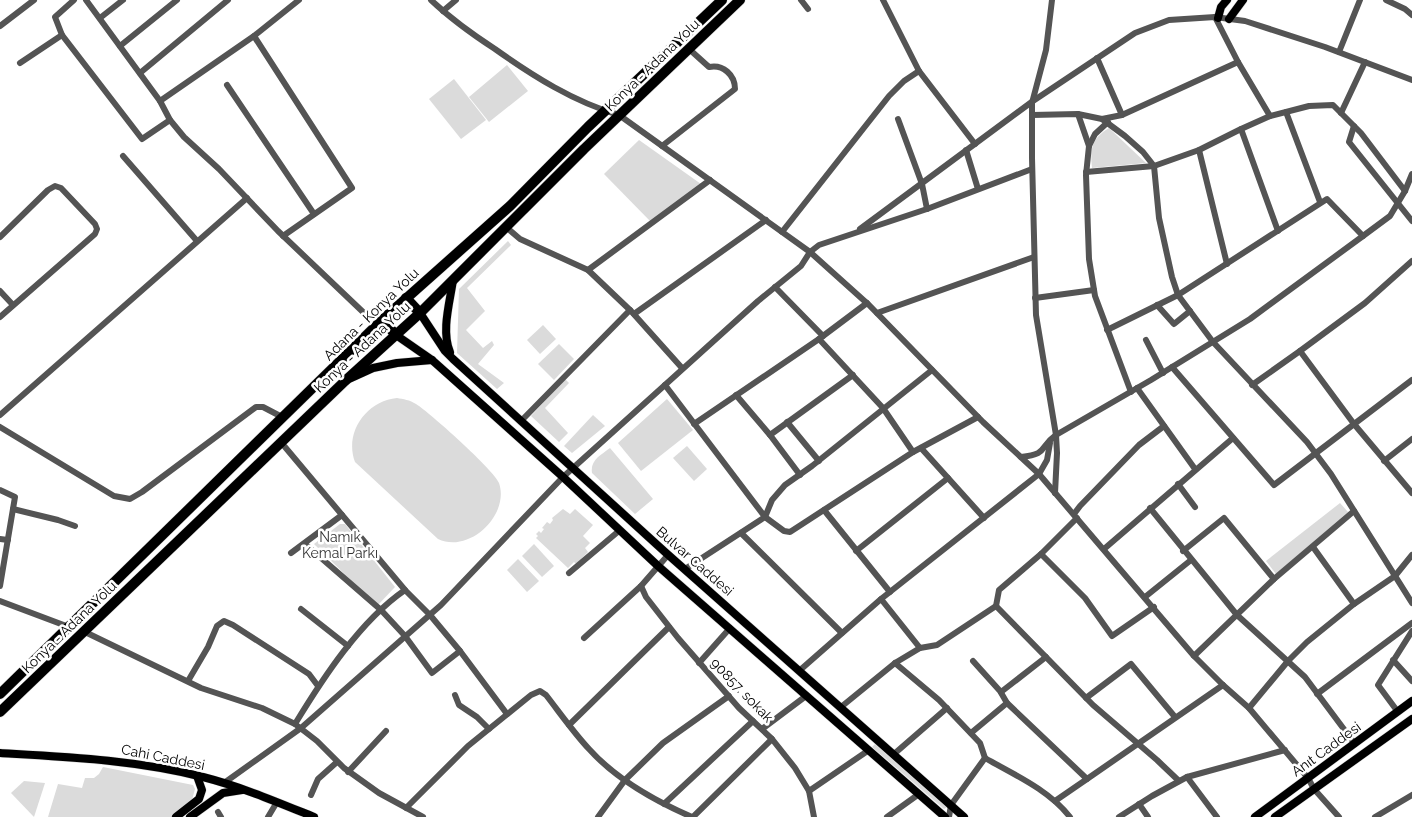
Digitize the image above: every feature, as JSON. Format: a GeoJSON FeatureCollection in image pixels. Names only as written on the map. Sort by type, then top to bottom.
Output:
{"type":"FeatureCollection","features":[{"type":"Feature","properties":{"kind":"highway","name":"Adana - Konya Yolu"},"geometry":{"type":"LineString","coordinates":[[0,694],[382,320],[510,206],[605,111],[722,0]]}},
{"type":"Feature","properties":{"kind":"highway","name":"Konya - Adana Yolu"},"geometry":{"type":"LineString","coordinates":[[0,712],[345,381],[420,314],[619,115],[740,0]]}},
{"type":"Feature","properties":{"kind":"highway"},"geometry":{"type":"LineString","coordinates":[[406,298],[420,314]]}},
{"type":"Feature","properties":{"kind":"highway"},"geometry":{"type":"LineString","coordinates":[[382,320],[396,335]]}},
{"type":"Feature","properties":{"kind":"main road"},"geometry":{"type":"LineString","coordinates":[[1217,18],[1220,4],[1227,0]]}},
{"type":"Feature","properties":{"kind":"main road"},"geometry":{"type":"LineString","coordinates":[[1229,19],[1243,0]]}},
{"type":"Feature","properties":{"kind":"main road"},"geometry":{"type":"LineString","coordinates":[[453,359],[447,346],[446,327],[454,278]]}},
{"type":"Feature","properties":{"kind":"main road","name":"Bulvar Caddesi"},"geometry":{"type":"LineString","coordinates":[[420,314],[445,351],[453,359],[574,467],[668,555],[964,817]]}},
{"type":"Feature","properties":{"kind":"main road"},"geometry":{"type":"LineString","coordinates":[[396,335],[432,360],[563,476],[658,566],[947,817]]}},
{"type":"Feature","properties":{"kind":"main road"},"geometry":{"type":"LineString","coordinates":[[345,381],[373,368],[397,363],[432,360]]}},
{"type":"Feature","properties":{"kind":"main road","name":"Anıt Caddesi"},"geometry":{"type":"LineString","coordinates":[[1255,817],[1412,702]]}},
{"type":"Feature","properties":{"kind":"main road"},"geometry":{"type":"LineString","coordinates":[[1275,817],[1410,722]]}},
{"type":"Feature","properties":{"kind":"main road","name":"Cahi Caddesi"},"geometry":{"type":"LineString","coordinates":[[0,753],[112,760],[197,776],[244,789],[314,817]]}},
{"type":"Feature","properties":{"kind":"main road"},"geometry":{"type":"LineString","coordinates":[[176,817],[199,799],[202,790],[197,776]]}},
{"type":"Feature","properties":{"kind":"main road"},"geometry":{"type":"LineString","coordinates":[[190,817],[223,793],[244,789]]}},
{"type":"Feature","properties":{"kind":"street"},"geometry":{"type":"LineString","coordinates":[[0,26],[34,0]]}},
{"type":"Feature","properties":{"kind":"street"},"geometry":{"type":"LineString","coordinates":[[74,0],[55,17],[62,35],[142,139],[170,120]]}},
{"type":"Feature","properties":{"kind":"street"},"geometry":{"type":"LineString","coordinates":[[86,0],[184,137],[219,169],[283,236],[363,312],[382,320]]}},
{"type":"Feature","properties":{"kind":"street"},"geometry":{"type":"LineString","coordinates":[[100,18],[123,0]]}},
{"type":"Feature","properties":{"kind":"street"},"geometry":{"type":"LineString","coordinates":[[120,46],[177,0]]}},
{"type":"Feature","properties":{"kind":"street"},"geometry":{"type":"LineString","coordinates":[[140,73],[228,0]]}},
{"type":"Feature","properties":{"kind":"street"},"geometry":{"type":"LineString","coordinates":[[160,101],[254,36],[300,0]]}},
{"type":"Feature","properties":{"kind":"street"},"geometry":{"type":"LineString","coordinates":[[431,0],[453,20],[536,78],[605,111],[619,115],[810,252],[867,303],[978,417],[1039,474],[1146,597],[1194,656],[1222,685],[1249,708],[1339,817]]}},
{"type":"Feature","properties":{"kind":"street"},"geometry":{"type":"LineString","coordinates":[[443,11],[456,0]]}},
{"type":"Feature","properties":{"kind":"street"},"geometry":{"type":"LineString","coordinates":[[801,0],[808,8]]}},
{"type":"Feature","properties":{"kind":"street"},"geometry":{"type":"LineString","coordinates":[[883,0],[919,71],[975,144]]}},
{"type":"Feature","properties":{"kind":"street"},"geometry":{"type":"LineString","coordinates":[[1052,0],[1046,50],[1033,101],[1032,169],[1036,315],[1056,434],[1055,493]]}},
{"type":"Feature","properties":{"kind":"street"},"geometry":{"type":"LineString","coordinates":[[1339,52],[1360,0]]}},
{"type":"Feature","properties":{"kind":"street"},"geometry":{"type":"LineString","coordinates":[[1386,0],[1405,9],[1412,15]]}},
{"type":"Feature","properties":{"kind":"street"},"geometry":{"type":"LineString","coordinates":[[1217,18],[1238,62],[1270,116]]}},
{"type":"Feature","properties":{"kind":"street"},"geometry":{"type":"LineString","coordinates":[[855,232],[1033,101],[1135,33],[1169,20],[1217,18],[1245,22],[1339,52],[1412,80]]}},
{"type":"Feature","properties":{"kind":"street"},"geometry":{"type":"LineString","coordinates":[[20,63],[62,35]]}},
{"type":"Feature","properties":{"kind":"street"},"geometry":{"type":"LineString","coordinates":[[254,36],[352,188],[283,236]]}},
{"type":"Feature","properties":{"kind":"street"},"geometry":{"type":"LineString","coordinates":[[662,146],[735,89],[735,82],[724,68],[717,65],[709,67],[689,49]]}},
{"type":"Feature","properties":{"kind":"street"},"geometry":{"type":"LineString","coordinates":[[1097,58],[1122,115]]}},
{"type":"Feature","properties":{"kind":"street"},"geometry":{"type":"LineString","coordinates":[[1195,470],[1164,426],[1134,390],[1107,330],[1094,290],[1089,259],[1086,172],[1089,146],[1105,120],[1122,115],[1238,62]]}},
{"type":"Feature","properties":{"kind":"street"},"geometry":{"type":"LineString","coordinates":[[1341,113],[1364,62]]}},
{"type":"Feature","properties":{"kind":"street"},"geometry":{"type":"LineString","coordinates":[[782,232],[889,96],[904,81],[919,71]]}},
{"type":"Feature","properties":{"kind":"street"},"geometry":{"type":"LineString","coordinates":[[226,85],[314,214]]}},
{"type":"Feature","properties":{"kind":"street"},"geometry":{"type":"LineString","coordinates":[[1086,172],[1154,166],[1199,150],[1270,116],[1309,106],[1333,105],[1354,126],[1405,191]]}},
{"type":"Feature","properties":{"kind":"street"},"geometry":{"type":"LineString","coordinates":[[1286,112],[1320,202]]}},
{"type":"Feature","properties":{"kind":"street"},"geometry":{"type":"LineString","coordinates":[[1032,114],[1078,114],[1105,120],[1143,152],[1154,166],[1159,218],[1172,277],[1178,295],[1213,342],[1308,442],[1331,474],[1412,603]]}},
{"type":"Feature","properties":{"kind":"street"},"geometry":{"type":"LineString","coordinates":[[1078,114],[1089,146]]}},
{"type":"Feature","properties":{"kind":"street"},"geometry":{"type":"LineString","coordinates":[[898,119],[922,184],[927,209]]}},
{"type":"Feature","properties":{"kind":"street"},"geometry":{"type":"LineString","coordinates":[[1354,126],[1348,142],[1412,221]]}},
{"type":"Feature","properties":{"kind":"street"},"geometry":{"type":"LineString","coordinates":[[1241,129],[1278,231]]}},
{"type":"Feature","properties":{"kind":"street"},"geometry":{"type":"LineString","coordinates":[[966,150],[978,189]]}},
{"type":"Feature","properties":{"kind":"street"},"geometry":{"type":"LineString","coordinates":[[1199,150],[1227,264]]}},
{"type":"Feature","properties":{"kind":"street"},"geometry":{"type":"LineString","coordinates":[[123,156],[197,241]]}},
{"type":"Feature","properties":{"kind":"street"},"geometry":{"type":"LineString","coordinates":[[224,783],[298,726],[430,615],[563,476],[682,368],[802,266],[810,252],[819,246],[855,232],[927,209],[1032,169]]}},
{"type":"Feature","properties":{"kind":"street"},"geometry":{"type":"LineString","coordinates":[[1021,457],[1035,456],[1043,451],[1049,440],[1056,434],[1163,373],[1250,319],[1390,216],[1398,205],[1412,174]]}},
{"type":"Feature","properties":{"kind":"street"},"geometry":{"type":"LineString","coordinates":[[588,270],[710,180]]}},
{"type":"Feature","properties":{"kind":"street"},"geometry":{"type":"LineString","coordinates":[[0,237],[48,190],[55,186],[61,188],[95,224],[97,229],[95,234],[0,317]]}},
{"type":"Feature","properties":{"kind":"street"},"geometry":{"type":"LineString","coordinates":[[0,415],[246,198]]}},
{"type":"Feature","properties":{"kind":"street"},"geometry":{"type":"LineString","coordinates":[[1107,330],[1178,295],[1327,199],[1363,236]]}},
{"type":"Feature","properties":{"kind":"street"},"geometry":{"type":"LineString","coordinates":[[521,421],[632,312],[766,220]]}},
{"type":"Feature","properties":{"kind":"street"},"geometry":{"type":"LineString","coordinates":[[506,227],[520,239],[588,270],[632,312],[682,368]]}},
{"type":"Feature","properties":{"kind":"street"},"geometry":{"type":"LineString","coordinates":[[877,313],[1034,256]]}},
{"type":"Feature","properties":{"kind":"street"},"geometry":{"type":"LineString","coordinates":[[1252,385],[1364,303],[1412,261]]}},
{"type":"Feature","properties":{"kind":"street"},"geometry":{"type":"LineString","coordinates":[[776,287],[882,408],[913,452]]}},
{"type":"Feature","properties":{"kind":"street"},"geometry":{"type":"LineString","coordinates":[[1035,298],[1094,290]]}},
{"type":"Feature","properties":{"kind":"street"},"geometry":{"type":"LineString","coordinates":[[0,291],[13,305]]}},
{"type":"Feature","properties":{"kind":"street"},"geometry":{"type":"LineString","coordinates":[[694,424],[821,338],[867,303]]}},
{"type":"Feature","properties":{"kind":"street"},"geometry":{"type":"LineString","coordinates":[[1157,305],[1174,324],[1190,311]]}},
{"type":"Feature","properties":{"kind":"street"},"geometry":{"type":"LineString","coordinates":[[1146,340],[1163,373]]}},
{"type":"Feature","properties":{"kind":"street"},"geometry":{"type":"LineString","coordinates":[[1300,350],[1354,424],[1412,493]]}},
{"type":"Feature","properties":{"kind":"street"},"geometry":{"type":"LineString","coordinates":[[1172,367],[1274,485],[1412,380]]}},
{"type":"Feature","properties":{"kind":"street"},"geometry":{"type":"LineString","coordinates":[[685,569],[765,516],[778,492],[932,370]]}},
{"type":"Feature","properties":{"kind":"street"},"geometry":{"type":"LineString","coordinates":[[770,435],[853,375]]}},
{"type":"Feature","properties":{"kind":"street"},"geometry":{"type":"LineString","coordinates":[[665,385],[765,516],[784,531],[790,532],[913,452],[978,417]]}},
{"type":"Feature","properties":{"kind":"street"},"geometry":{"type":"LineString","coordinates":[[736,395],[770,435],[800,475]]}},
{"type":"Feature","properties":{"kind":"street"},"geometry":{"type":"LineString","coordinates":[[0,427],[114,496],[130,499],[256,407],[263,407],[284,418]]}},
{"type":"Feature","properties":{"kind":"street"},"geometry":{"type":"LineString","coordinates":[[787,422],[818,461]]}},
{"type":"Feature","properties":{"kind":"street"},"geometry":{"type":"LineString","coordinates":[[841,707],[895,663],[920,648],[937,645],[996,606],[999,590],[1042,554],[1076,516],[1080,506],[1139,445],[1164,426]]}},
{"type":"Feature","properties":{"kind":"street"},"geometry":{"type":"LineString","coordinates":[[1104,549],[1233,438]]}},
{"type":"Feature","properties":{"kind":"street"},"geometry":{"type":"LineString","coordinates":[[1384,461],[1412,439]]}},
{"type":"Feature","properties":{"kind":"street"},"geometry":{"type":"LineString","coordinates":[[800,671],[880,600],[1039,474],[1047,460],[1049,440]]}},
{"type":"Feature","properties":{"kind":"street"},"geometry":{"type":"LineString","coordinates":[[286,447],[405,590],[430,615],[460,651],[507,714]]}},
{"type":"Feature","properties":{"kind":"street"},"geometry":{"type":"LineString","coordinates":[[921,448],[984,518]]}},
{"type":"Feature","properties":{"kind":"street"},"geometry":{"type":"LineString","coordinates":[[856,550],[948,478]]}},
{"type":"Feature","properties":{"kind":"street"},"geometry":{"type":"LineString","coordinates":[[1178,484],[1196,507]]}},
{"type":"Feature","properties":{"kind":"street"},"geometry":{"type":"LineString","coordinates":[[0,490],[15,497],[0,586]]}},
{"type":"Feature","properties":{"kind":"street"},"geometry":{"type":"LineString","coordinates":[[1150,508],[1183,551],[1237,615],[1305,677],[1355,744]]}},
{"type":"Feature","properties":{"kind":"street"},"geometry":{"type":"LineString","coordinates":[[13,509],[75,526]]}},
{"type":"Feature","properties":{"kind":"street"},"geometry":{"type":"LineString","coordinates":[[824,510],[890,592]]}},
{"type":"Feature","properties":{"kind":"street"},"geometry":{"type":"LineString","coordinates":[[1194,656],[1274,579],[1354,511]]}},
{"type":"Feature","properties":{"kind":"street"},"geometry":{"type":"LineString","coordinates":[[292,553],[342,515]]}},
{"type":"Feature","properties":{"kind":"street"},"geometry":{"type":"LineString","coordinates":[[1183,551],[1224,518],[1274,579]]}},
{"type":"Feature","properties":{"kind":"street"},"geometry":{"type":"LineString","coordinates":[[569,573],[620,530]]}},
{"type":"Feature","properties":{"kind":"street"},"geometry":{"type":"LineString","coordinates":[[741,533],[842,633]]}},
{"type":"Feature","properties":{"kind":"street"},"geometry":{"type":"LineString","coordinates":[[0,539],[8,540]]}},
{"type":"Feature","properties":{"kind":"street"},"geometry":{"type":"LineString","coordinates":[[305,544],[381,610],[405,636],[432,673],[460,651]]}},
{"type":"Feature","properties":{"kind":"street"},"geometry":{"type":"LineString","coordinates":[[1313,547],[1354,604]]}},
{"type":"Feature","properties":{"kind":"street"},"geometry":{"type":"LineString","coordinates":[[1042,554],[1085,598],[1112,636],[1154,607]]}},
{"type":"Feature","properties":{"kind":"street"},"geometry":{"type":"LineString","coordinates":[[584,638],[641,586],[668,555]]}},
{"type":"Feature","properties":{"kind":"street"},"geometry":{"type":"LineString","coordinates":[[1249,708],[1306,642],[1354,604],[1395,576],[1412,555]]}},
{"type":"Feature","properties":{"kind":"street"},"geometry":{"type":"LineString","coordinates":[[1146,597],[1191,560]]}},
{"type":"Feature","properties":{"kind":"street","name":"90857. sokak"},"geometry":{"type":"LineString","coordinates":[[641,586],[646,597],[699,663],[753,721],[772,738],[809,792],[814,817]]}},
{"type":"Feature","properties":{"kind":"street"},"geometry":{"type":"LineString","coordinates":[[298,726],[318,686],[348,646],[392,599],[405,590]]}},
{"type":"Feature","properties":{"kind":"street"},"geometry":{"type":"LineString","coordinates":[[880,600],[920,648]]}},
{"type":"Feature","properties":{"kind":"street"},"geometry":{"type":"LineString","coordinates":[[0,601],[69,627]]}},
{"type":"Feature","properties":{"kind":"street"},"geometry":{"type":"LineString","coordinates":[[996,606],[1086,698],[1179,781]]}},
{"type":"Feature","properties":{"kind":"street"},"geometry":{"type":"LineString","coordinates":[[301,609],[348,646]]}},
{"type":"Feature","properties":{"kind":"street"},"geometry":{"type":"LineString","coordinates":[[188,681],[208,647],[217,626],[224,621],[309,674],[318,686]]}},
{"type":"Feature","properties":{"kind":"street"},"geometry":{"type":"LineString","coordinates":[[1317,694],[1412,623]]}},
{"type":"Feature","properties":{"kind":"street"},"geometry":{"type":"LineString","coordinates":[[569,725],[669,627]]}},
{"type":"Feature","properties":{"kind":"street"},"geometry":{"type":"LineString","coordinates":[[699,663],[730,628]]}},
{"type":"Feature","properties":{"kind":"street"},"geometry":{"type":"LineString","coordinates":[[85,632],[217,694],[238,698],[298,726],[317,741],[348,772],[378,793],[423,817]]}},
{"type":"Feature","properties":{"kind":"street"},"geometry":{"type":"LineString","coordinates":[[1398,712],[1378,686],[1411,634]]}},
{"type":"Feature","properties":{"kind":"street"},"geometry":{"type":"LineString","coordinates":[[1001,692],[1046,657]]}},
{"type":"Feature","properties":{"kind":"street"},"geometry":{"type":"LineString","coordinates":[[1393,660],[1412,681]]}},
{"type":"Feature","properties":{"kind":"street"},"geometry":{"type":"LineString","coordinates":[[973,661],[1001,692],[1007,703],[1087,779]]}},
{"type":"Feature","properties":{"kind":"street"},"geometry":{"type":"LineString","coordinates":[[895,663],[947,708],[971,733],[980,743],[985,758],[1037,788],[1055,801],[1070,817]]}},
{"type":"Feature","properties":{"kind":"street"},"geometry":{"type":"LineString","coordinates":[[1086,698],[1131,664],[1175,717]]}},
{"type":"Feature","properties":{"kind":"street"},"geometry":{"type":"LineString","coordinates":[[1055,801],[1222,685]]}},
{"type":"Feature","properties":{"kind":"street"},"geometry":{"type":"LineString","coordinates":[[406,808],[468,746],[532,695],[540,692],[546,696],[590,750],[625,780],[664,804],[692,817],[772,738]]}},
{"type":"Feature","properties":{"kind":"street"},"geometry":{"type":"LineString","coordinates":[[455,695],[459,705],[477,717],[489,729]]}},
{"type":"Feature","properties":{"kind":"street"},"geometry":{"type":"LineString","coordinates":[[598,817],[625,780],[663,742],[729,696]]}},
{"type":"Feature","properties":{"kind":"street"},"geometry":{"type":"LineString","coordinates":[[762,729],[806,696]]}},
{"type":"Feature","properties":{"kind":"street"},"geometry":{"type":"LineString","coordinates":[[971,733],[1007,703]]}},
{"type":"Feature","properties":{"kind":"street"},"geometry":{"type":"LineString","coordinates":[[894,754],[947,708]]}},
{"type":"Feature","properties":{"kind":"street"},"geometry":{"type":"LineString","coordinates":[[664,804],[753,721]]}},
{"type":"Feature","properties":{"kind":"street"},"geometry":{"type":"LineString","coordinates":[[348,772],[386,731]]}},
{"type":"Feature","properties":{"kind":"street"},"geometry":{"type":"LineString","coordinates":[[809,792],[869,750]]}},
{"type":"Feature","properties":{"kind":"street"},"geometry":{"type":"LineString","coordinates":[[1119,817],[1187,777],[1285,750]]}},
{"type":"Feature","properties":{"kind":"street"},"geometry":{"type":"LineString","coordinates":[[947,817],[951,805],[985,758]]}},
{"type":"Feature","properties":{"kind":"street"},"geometry":{"type":"LineString","coordinates":[[311,794],[318,779],[338,762]]}},
{"type":"Feature","properties":{"kind":"street"},"geometry":{"type":"LineString","coordinates":[[1187,777],[1217,817]]}},
{"type":"Feature","properties":{"kind":"street"},"geometry":{"type":"LineString","coordinates":[[887,817],[919,794]]}},
{"type":"Feature","properties":{"kind":"street"},"geometry":{"type":"LineString","coordinates":[[1375,817],[1412,794]]}},
{"type":"Feature","properties":{"kind":"street"},"geometry":{"type":"LineString","coordinates":[[268,817],[277,802]]}},
{"type":"Feature","properties":{"kind":"street"},"geometry":{"type":"LineString","coordinates":[[1139,804],[1148,817]]}},
{"type":"Feature","properties":{"kind":"green space"},"geometry":{"type":"Polygon","coordinates":[[[507,65],[528,91],[489,122],[469,97],[507,65]]]}},
{"type":"Feature","properties":{"kind":"green space"},"geometry":{"type":"Polygon","coordinates":[[[454,79],[486,120],[461,139],[429,99],[454,79]]]}},
{"type":"Feature","properties":{"kind":"green space"},"geometry":{"type":"Polygon","coordinates":[[[1109,128],[1146,163],[1092,168],[1091,155],[1095,140],[1109,128]]]}},
{"type":"Feature","properties":{"kind":"green space"},"geometry":{"type":"Polygon","coordinates":[[[639,140],[701,184],[651,222],[604,174],[639,140]]]}},
{"type":"Feature","properties":{"kind":"green space"},"geometry":{"type":"Polygon","coordinates":[[[508,241],[511,245],[467,288],[485,311],[466,330],[483,348],[492,341],[494,345],[478,364],[504,383],[497,389],[457,353],[459,289],[508,241]]]}},
{"type":"Feature","properties":{"kind":"green space"},"geometry":{"type":"Polygon","coordinates":[[[543,325],[556,339],[540,354],[527,340],[543,325]]]}},
{"type":"Feature","properties":{"kind":"green space"},"geometry":{"type":"Polygon","coordinates":[[[559,344],[574,359],[554,380],[538,364],[559,344]]]}},
{"type":"Feature","properties":{"kind":"green space"},"geometry":{"type":"Polygon","coordinates":[[[565,379],[569,383],[545,408],[568,433],[559,442],[531,416],[565,379]]]}},
{"type":"Feature","properties":{"kind":"green space"},"geometry":{"type":"Polygon","coordinates":[[[397,398],[414,403],[434,418],[495,476],[499,483],[501,495],[493,519],[474,536],[462,541],[450,542],[438,539],[355,462],[352,451],[353,440],[360,420],[376,405],[386,400],[397,398]]]}},
{"type":"Feature","properties":{"kind":"green space"},"geometry":{"type":"Polygon","coordinates":[[[667,399],[693,430],[641,471],[618,443],[667,399]]]}},
{"type":"Feature","properties":{"kind":"green space"},"geometry":{"type":"Polygon","coordinates":[[[593,415],[605,426],[572,453],[564,446],[593,415]]]}},
{"type":"Feature","properties":{"kind":"green space"},"geometry":{"type":"Polygon","coordinates":[[[687,446],[707,469],[694,481],[673,458],[687,446]]]}},
{"type":"Feature","properties":{"kind":"green space"},"geometry":{"type":"Polygon","coordinates":[[[610,448],[653,499],[635,514],[592,473],[594,461],[610,448]]]}},
{"type":"Feature","properties":{"kind":"green space"},"geometry":{"type":"Polygon","coordinates":[[[1340,503],[1348,512],[1276,574],[1266,561],[1340,503]]]}},
{"type":"Feature","properties":{"kind":"green space"},"geometry":{"type":"Polygon","coordinates":[[[563,509],[570,514],[575,509],[593,525],[583,536],[590,543],[585,548],[588,552],[576,564],[574,562],[568,568],[536,538],[538,536],[536,534],[539,531],[541,533],[544,529],[542,528],[547,522],[550,524],[553,520],[552,518],[563,509]]]}},
{"type":"Feature","properties":{"kind":"green space","name":"Namık Kemal Parkı"},"geometry":{"type":"Polygon","coordinates":[[[340,524],[345,524],[395,587],[377,606],[314,544],[340,524]]]}},
{"type":"Feature","properties":{"kind":"green space"},"geometry":{"type":"Polygon","coordinates":[[[534,544],[554,566],[542,577],[522,556],[534,544]]]}},
{"type":"Feature","properties":{"kind":"green space"},"geometry":{"type":"Polygon","coordinates":[[[518,559],[539,581],[527,592],[507,570],[518,559]]]}},
{"type":"Feature","properties":{"kind":"green space"},"geometry":{"type":"Polygon","coordinates":[[[875,744],[947,807],[944,809],[872,747],[875,744]]]}},
{"type":"Feature","properties":{"kind":"green space"},"geometry":{"type":"Polygon","coordinates":[[[103,767],[193,785],[195,789],[192,800],[171,817],[48,817],[58,784],[82,788],[85,778],[94,778],[103,767]]]}},
{"type":"Feature","properties":{"kind":"green space"},"geometry":{"type":"Polygon","coordinates":[[[24,781],[45,783],[34,817],[11,793],[24,781]]]}}]}
